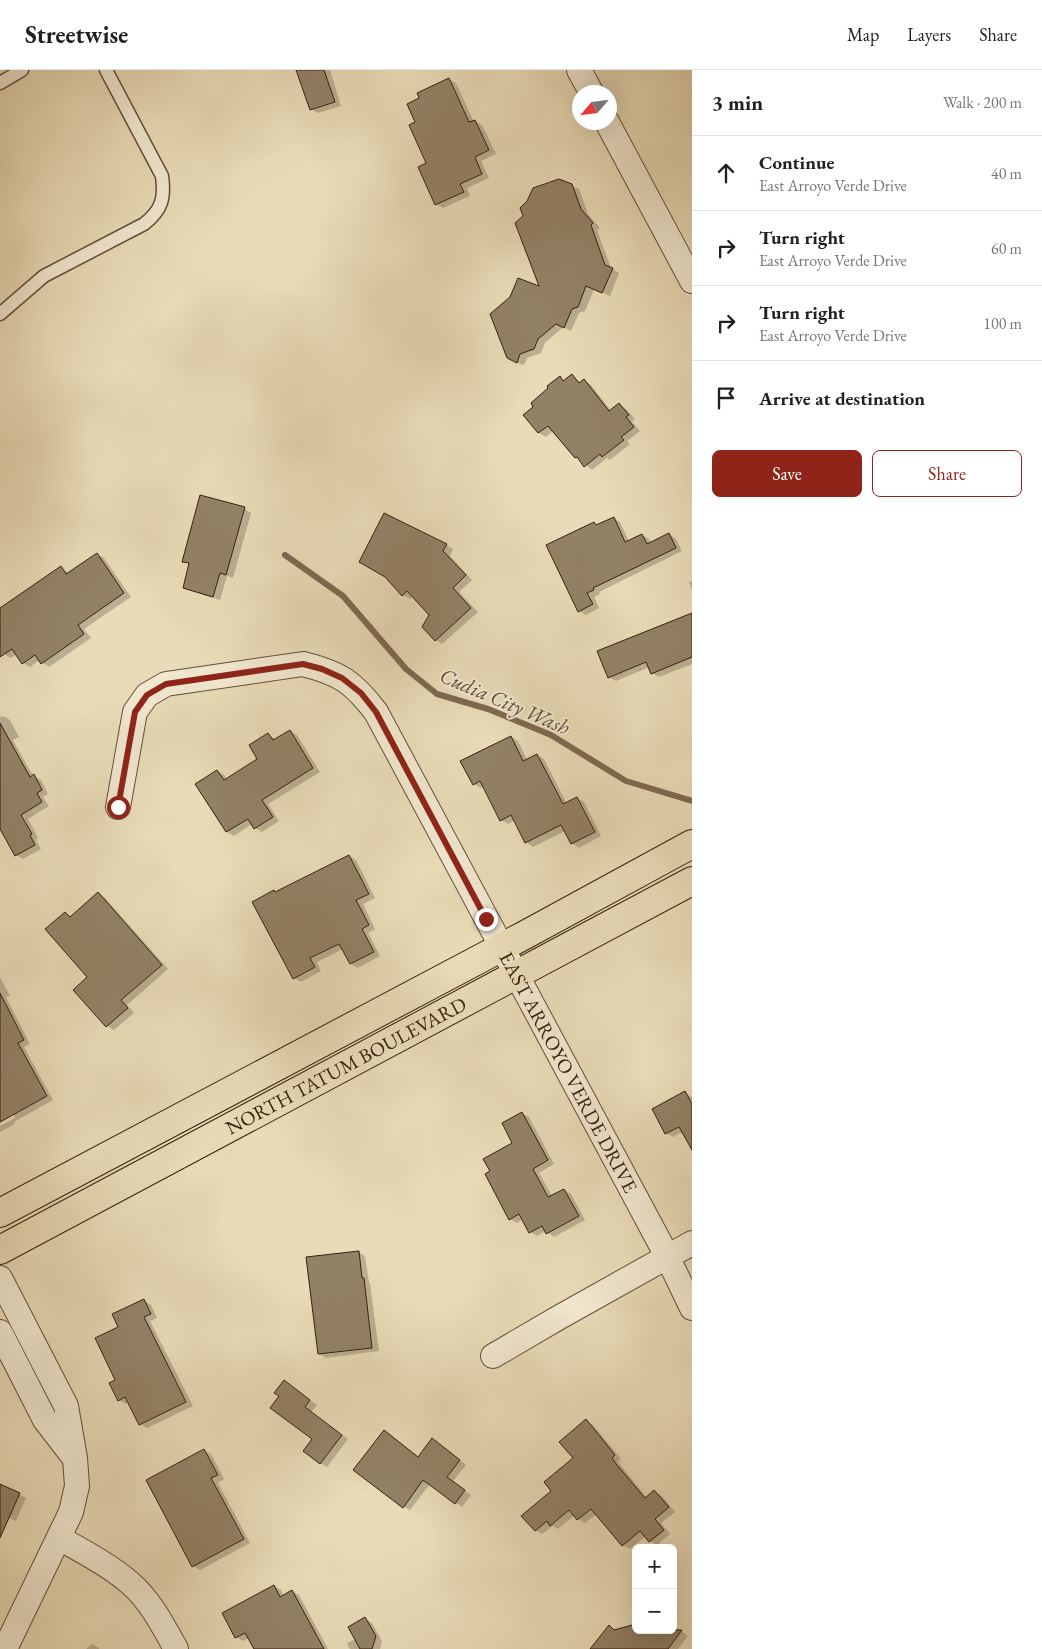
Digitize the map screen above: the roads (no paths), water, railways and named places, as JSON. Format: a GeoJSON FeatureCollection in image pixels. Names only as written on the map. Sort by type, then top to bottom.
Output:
{"type":"FeatureCollection","features":[{"type":"Feature","properties":{"kind":"main road","name":"NORTH TATUM BOULEVARD"},"geometry":{"type":"LineString","coordinates":[[0,1213],[501,948],[692,844]]}},
{"type":"Feature","properties":{"kind":"main road","name":"NORTH TATUM BOULEVARD"},"geometry":{"type":"LineString","coordinates":[[0,1250],[692,881]]}},
{"type":"Feature","properties":{"kind":"street"},"geometry":{"type":"LineString","coordinates":[[579,70],[587,85]]}},
{"type":"Feature","properties":{"kind":"street"},"geometry":{"type":"LineString","coordinates":[[611,130],[692,281]]}},
{"type":"Feature","properties":{"kind":"street","name":"EAST ARROYO VERDE DRIVE"},"geometry":{"type":"LineString","coordinates":[[118,807],[135,712],[147,695],[166,684],[303,664],[322,669],[342,678],[361,693],[376,712],[667,1256],[692,1308]]}},
{"type":"Feature","properties":{"kind":"street"},"geometry":{"type":"LineString","coordinates":[[493,1356],[692,1243]]}},
{"type":"Feature","properties":{"kind":"street"},"geometry":{"type":"LineString","coordinates":[[0,1278],[66,1406],[75,1458],[76,1486],[71,1512],[5,1649]]}},
{"type":"Feature","properties":{"kind":"street"},"geometry":{"type":"LineString","coordinates":[[0,1332],[45,1420],[75,1458]]}},
{"type":"Feature","properties":{"kind":"street"},"geometry":{"type":"LineString","coordinates":[[59,1538],[105,1564],[132,1584],[160,1619],[176,1649]]}},
{"type":"Feature","properties":{"kind":"lane"},"geometry":{"type":"LineString","coordinates":[[0,83],[22,70]]}},
{"type":"Feature","properties":{"kind":"lane"},"geometry":{"type":"LineString","coordinates":[[0,314],[44,276],[144,224],[153,217],[160,206],[164,192],[162,176],[106,70]]}},
{"type":"Feature","properties":{"kind":"waterway","name":"Cudia City Wash"},"geometry":{"type":"LineString","coordinates":[[285,555],[343,596],[406,669],[437,694],[488,709],[551,735],[626,781],[692,801]]}}]}
